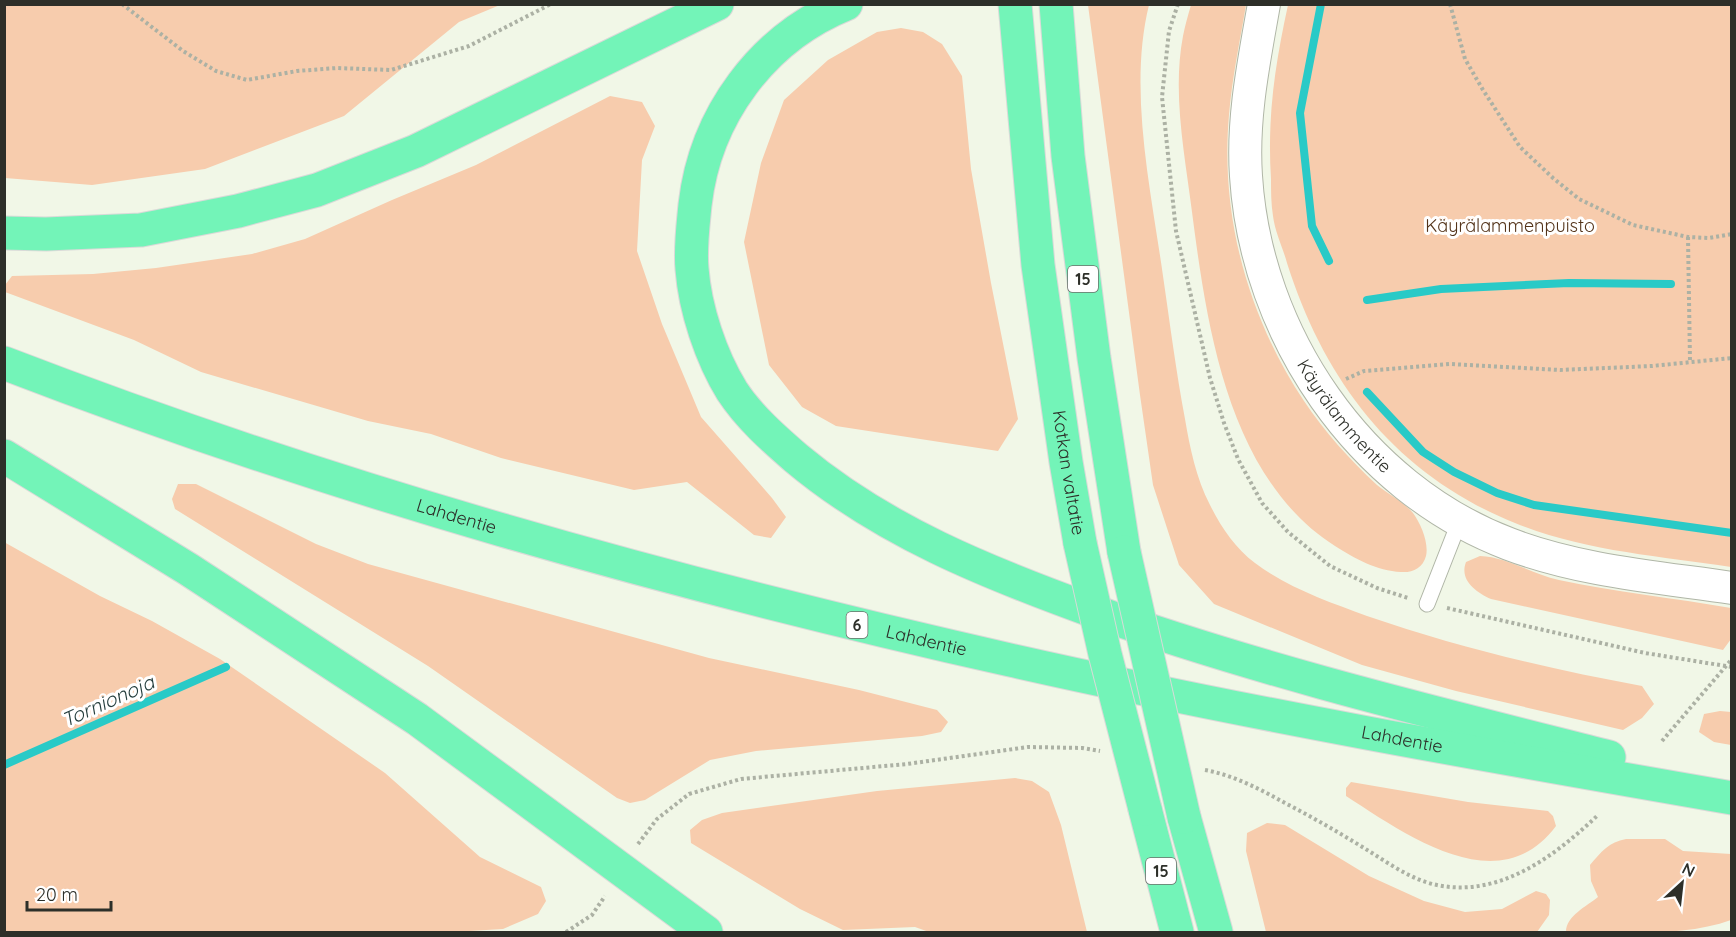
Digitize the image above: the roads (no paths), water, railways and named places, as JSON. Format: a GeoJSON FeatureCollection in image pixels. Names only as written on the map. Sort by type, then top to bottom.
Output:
{"type":"FeatureCollection","features":[{"type":"Feature","properties":{"kind":"highway"},"geometry":{"type":"LineString","coordinates":[[4,233],[46,234],[141,230],[238,211],[316,190],[416,151],[717,4]]}},
{"type":"Feature","properties":{"kind":"highway"},"geometry":{"type":"LineString","coordinates":[[846,4],[783,41],[740,87],[708,143],[696,190],[692,228],[692,270],[711,350],[732,390],[754,420],[780,444],[819,477],[906,533],[959,558],[1103,614],[1257,666],[1621,760],[1731,782]]}},
{"type":"Feature","properties":{"kind":"highway","name":"Kotkan valtatie"},"geometry":{"type":"LineString","coordinates":[[1015,4],[1038,265],[1080,543],[1105,654],[1177,933]]}},
{"type":"Feature","properties":{"kind":"highway","name":"15"},"geometry":{"type":"LineString","coordinates":[[1056,4],[1057,43],[1069,167],[1094,358],[1124,552],[1184,817],[1216,933]]}},
{"type":"Feature","properties":{"kind":"highway","name":"Lahdentie"},"geometry":{"type":"LineString","coordinates":[[4,363],[127,409],[322,475],[477,523],[817,615],[1014,661],[1312,723],[1731,798]]}},
{"type":"Feature","properties":{"kind":"highway"},"geometry":{"type":"LineString","coordinates":[[4,456],[188,569],[417,719],[706,933]]}},
{"type":"Feature","properties":{"kind":"street","name":"Käyrälammentie"},"geometry":{"type":"LineString","coordinates":[[1264,4],[1246,122],[1248,201],[1261,264],[1294,349],[1322,393],[1369,452],[1413,490],[1460,520],[1508,543],[1559,559],[1622,572],[1731,588]]}},
{"type":"Feature","properties":{"kind":"lane"},"geometry":{"type":"LineString","coordinates":[[1427,604],[1460,520]]}},
{"type":"Feature","properties":{"kind":"waterway"},"geometry":{"type":"LineString","coordinates":[[1321,4],[1300,113],[1312,226],[1329,261]]}},
{"type":"Feature","properties":{"kind":"waterway"},"geometry":{"type":"LineString","coordinates":[[1367,300],[1441,289],[1569,283],[1671,284]]}},
{"type":"Feature","properties":{"kind":"waterway"},"geometry":{"type":"LineString","coordinates":[[1367,392],[1423,452],[1454,472],[1497,493],[1534,505],[1732,533]]}},
{"type":"Feature","properties":{"kind":"waterway","name":"Tornionoja"},"geometry":{"type":"LineString","coordinates":[[4,765],[226,667]]}},
{"type":"Feature","properties":{"kind":"park label","name":"Käyrälammenpuisto"},"geometry":{"type":"Point","coordinates":[1510,226]}}]}
